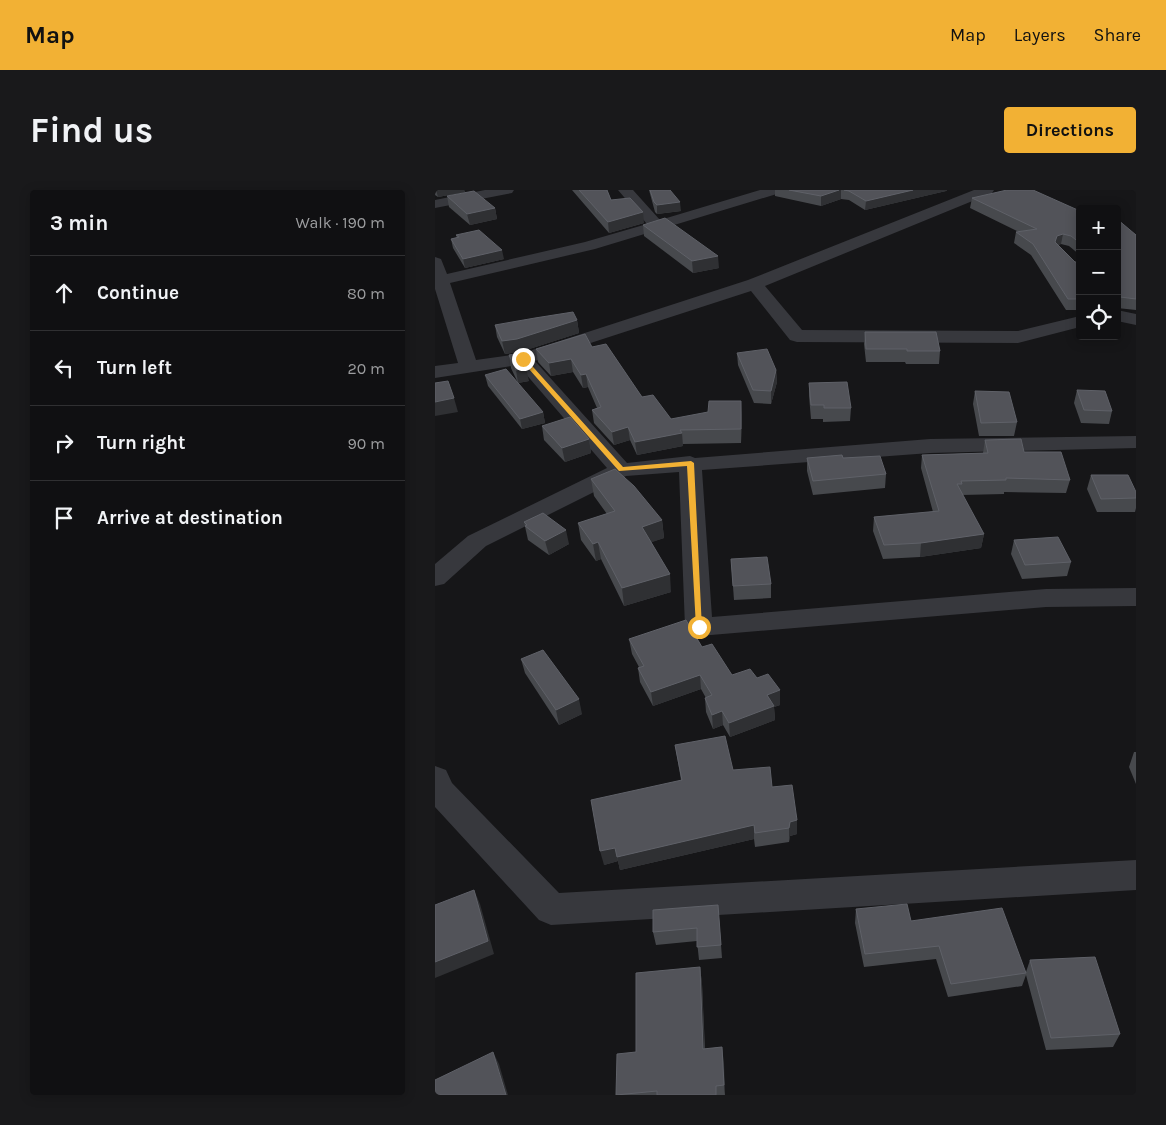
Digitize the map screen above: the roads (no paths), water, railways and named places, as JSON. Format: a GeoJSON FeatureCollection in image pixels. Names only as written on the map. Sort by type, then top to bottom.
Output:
{"type":"FeatureCollection","features":[{"type":"Feature","properties":{"kind":"street"},"geometry":{"type":"LineString","coordinates":[[435,204],[507,190]]}},
{"type":"Feature","properties":{"kind":"street"},"geometry":{"type":"LineString","coordinates":[[625,190],[657,225]]}},
{"type":"Feature","properties":{"kind":"street"},"geometry":{"type":"LineString","coordinates":[[442,280],[589,246],[775,190]]}},
{"type":"Feature","properties":{"kind":"street"},"geometry":{"type":"LineString","coordinates":[[435,372],[523,359],[755,284],[987,190]]}},
{"type":"Feature","properties":{"kind":"street"},"geometry":{"type":"LineString","coordinates":[[435,262],[469,367]]}},
{"type":"Feature","properties":{"kind":"street"},"geometry":{"type":"LineString","coordinates":[[755,284],[797,336],[1018,337],[1076,322]]}},
{"type":"Feature","properties":{"kind":"street"},"geometry":{"type":"LineString","coordinates":[[1121,316],[1136,320]]}},
{"type":"Feature","properties":{"kind":"street"},"geometry":{"type":"LineString","coordinates":[[523,359],[621,470]]}},
{"type":"Feature","properties":{"kind":"street"},"geometry":{"type":"LineString","coordinates":[[435,578],[477,541],[621,470],[691,463],[930,446],[1136,442]]}},
{"type":"Feature","properties":{"kind":"street"},"geometry":{"type":"LineString","coordinates":[[691,463],[699,627],[1046,598],[1136,597]]}},
{"type":"Feature","properties":{"kind":"street"},"geometry":{"type":"LineString","coordinates":[[435,779],[439,790],[551,909],[1136,875]]}}]}
